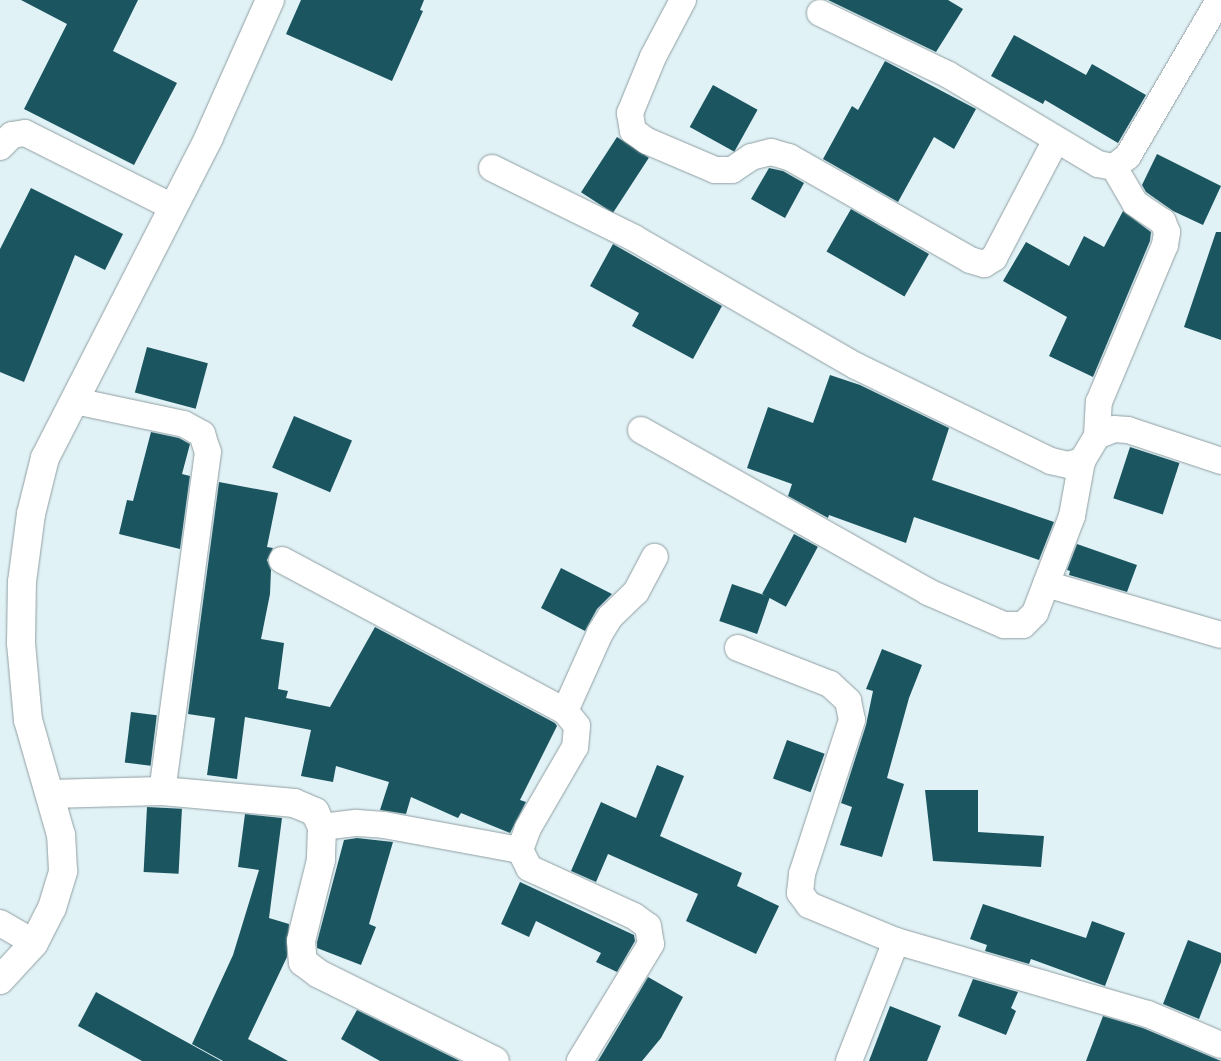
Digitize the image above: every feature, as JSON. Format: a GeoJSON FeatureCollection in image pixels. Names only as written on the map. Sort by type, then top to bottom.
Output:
{"type":"FeatureCollection","features":[{"type":"Feature","properties":{"kind":"street"},"geometry":{"type":"LineString","coordinates":[[0,980],[34,943],[52,908],[63,871],[61,835],[28,720],[21,644],[22,582],[31,514],[45,458],[209,137],[270,0]]}},
{"type":"Feature","properties":{"kind":"street"},"geometry":{"type":"LineString","coordinates":[[683,0],[653,57],[630,113],[632,131],[647,141],[715,170],[732,170],[751,157],[771,152],[789,157],[970,260],[984,264],[994,258],[1056,140]]}},
{"type":"Feature","properties":{"kind":"street"},"geometry":{"type":"LineString","coordinates":[[820,13],[947,74],[1098,164],[1114,167],[1128,156],[1219,0]]}},
{"type":"Feature","properties":{"kind":"street"},"geometry":{"type":"LineString","coordinates":[[0,147],[12,135],[25,133],[173,207]]}},
{"type":"Feature","properties":{"kind":"street"},"geometry":{"type":"LineString","coordinates":[[641,430],[894,573],[1004,625],[1023,626],[1035,613],[1072,516],[1082,461],[1097,436],[1099,402],[1165,245],[1167,232],[1162,222],[1135,203],[1126,192],[1114,167]]}},
{"type":"Feature","properties":{"kind":"street"},"geometry":{"type":"LineString","coordinates":[[492,168],[634,238],[856,366],[1051,461],[1068,465],[1082,461]]}},
{"type":"Feature","properties":{"kind":"street"},"geometry":{"type":"LineString","coordinates":[[74,401],[184,424],[202,434],[208,452],[162,792]]}},
{"type":"Feature","properties":{"kind":"street"},"geometry":{"type":"LineString","coordinates":[[1097,436],[1114,429],[1128,430],[1221,461]]}},
{"type":"Feature","properties":{"kind":"street"},"geometry":{"type":"LineString","coordinates":[[565,711],[600,632],[610,617],[636,592],[655,557]]}},
{"type":"Feature","properties":{"kind":"street"},"geometry":{"type":"LineString","coordinates":[[282,560],[565,711],[577,726],[575,747],[528,828],[520,850],[529,868],[634,916],[648,926],[651,944],[580,1061]]}},
{"type":"Feature","properties":{"kind":"street"},"geometry":{"type":"LineString","coordinates":[[1046,584],[1221,635]]}},
{"type":"Feature","properties":{"kind":"street"},"geometry":{"type":"LineString","coordinates":[[738,648],[830,684],[848,700],[852,720],[802,874],[800,893],[809,905],[896,941],[1148,1014],[1221,1045]]}},
{"type":"Feature","properties":{"kind":"street"},"geometry":{"type":"LineString","coordinates":[[50,794],[162,792],[294,803],[315,812],[322,827],[321,860],[301,941],[303,962],[319,974],[496,1061]]}},
{"type":"Feature","properties":{"kind":"street"},"geometry":{"type":"LineString","coordinates":[[322,827],[357,823],[384,825],[520,850]]}},
{"type":"Feature","properties":{"kind":"street"},"geometry":{"type":"LineString","coordinates":[[0,923],[34,943]]}},
{"type":"Feature","properties":{"kind":"street"},"geometry":{"type":"LineString","coordinates":[[849,1061],[896,941]]}},
{"type":"Feature","properties":{"kind":"building"},"geometry":{"type":"Polygon","coordinates":[[[21,0],[138,0],[113,51],[177,83],[134,165],[24,109],[67,24],[21,0]]]}},
{"type":"Feature","properties":{"kind":"building"},"geometry":{"type":"Polygon","coordinates":[[[301,0],[424,0],[420,10],[423,11],[392,81],[286,34],[301,0]]]}},
{"type":"Feature","properties":{"kind":"building"},"geometry":{"type":"Polygon","coordinates":[[[828,0],[948,0],[963,9],[936,52],[828,0]]]}},
{"type":"Feature","properties":{"kind":"building"},"geometry":{"type":"Polygon","coordinates":[[[1014,35],[1086,75],[1092,64],[1146,95],[1118,143],[1045,100],[1043,104],[991,76],[1014,35]]]}},
{"type":"Feature","properties":{"kind":"building"},"geometry":{"type":"Polygon","coordinates":[[[885,61],[976,109],[954,149],[934,137],[898,202],[823,159],[852,106],[858,110],[885,61]]]}},
{"type":"Feature","properties":{"kind":"building"},"geometry":{"type":"Polygon","coordinates":[[[713,85],[758,110],[734,152],[690,127],[713,85]]]}},
{"type":"Feature","properties":{"kind":"building"},"geometry":{"type":"Polygon","coordinates":[[[617,137],[649,158],[613,213],[581,192],[617,137]]]}},
{"type":"Feature","properties":{"kind":"building"},"geometry":{"type":"Polygon","coordinates":[[[1157,154],[1221,186],[1203,225],[1173,211],[1146,192],[1142,185],[1157,154]]]}},
{"type":"Feature","properties":{"kind":"building"},"geometry":{"type":"Polygon","coordinates":[[[769,168],[783,171],[804,183],[785,218],[751,199],[769,168]]]}},
{"type":"Feature","properties":{"kind":"building"},"geometry":{"type":"Polygon","coordinates":[[[31,188],[123,234],[105,270],[75,255],[24,382],[0,372],[0,249],[31,188]]]}},
{"type":"Feature","properties":{"kind":"building"},"geometry":{"type":"Polygon","coordinates":[[[851,209],[929,254],[904,296],[826,251],[851,209]]]}},
{"type":"Feature","properties":{"kind":"building"},"geometry":{"type":"Polygon","coordinates":[[[1123,211],[1151,232],[1150,241],[1093,377],[1049,356],[1067,317],[1003,281],[1026,242],[1069,266],[1084,236],[1104,247],[1123,211]]]}},
{"type":"Feature","properties":{"kind":"building"},"geometry":{"type":"Polygon","coordinates":[[[1216,232],[1221,232],[1221,340],[1184,327],[1216,232]]]}},
{"type":"Feature","properties":{"kind":"building"},"geometry":{"type":"Polygon","coordinates":[[[613,244],[722,306],[693,359],[632,326],[639,313],[590,286],[613,244]]]}},
{"type":"Feature","properties":{"kind":"building"},"geometry":{"type":"Polygon","coordinates":[[[147,347],[208,363],[196,409],[135,392],[147,347]]]}},
{"type":"Feature","properties":{"kind":"building"},"geometry":{"type":"Polygon","coordinates":[[[830,375],[860,385],[949,428],[932,480],[1054,522],[1039,560],[914,517],[906,543],[829,515],[828,518],[788,496],[792,484],[747,468],[768,407],[813,423],[830,375]]]}},
{"type":"Feature","properties":{"kind":"building"},"geometry":{"type":"Polygon","coordinates":[[[294,416],[352,441],[330,492],[272,468],[294,416]]]}},
{"type":"Feature","properties":{"kind":"building"},"geometry":{"type":"Polygon","coordinates":[[[151,432],[179,438],[190,444],[182,474],[190,476],[180,549],[119,534],[127,500],[133,501],[151,432]]]}},
{"type":"Feature","properties":{"kind":"building"},"geometry":{"type":"Polygon","coordinates":[[[1130,447],[1179,463],[1163,514],[1113,498],[1130,447]]]}},
{"type":"Feature","properties":{"kind":"building"},"geometry":{"type":"Polygon","coordinates":[[[219,482],[278,493],[267,547],[273,548],[267,560],[271,570],[270,594],[261,639],[284,643],[278,689],[288,691],[286,698],[330,707],[375,627],[555,723],[557,726],[520,800],[526,802],[510,833],[461,813],[458,818],[411,797],[406,814],[380,810],[389,782],[336,766],[333,782],[301,776],[311,730],[245,717],[237,779],[207,775],[215,718],[188,714],[219,482]]]}},
{"type":"Feature","properties":{"kind":"building"},"geometry":{"type":"Polygon","coordinates":[[[794,534],[818,547],[786,607],[762,594],[794,534]]]}},
{"type":"Feature","properties":{"kind":"building"},"geometry":{"type":"Polygon","coordinates":[[[1077,544],[1137,565],[1127,592],[1069,575],[1070,571],[1067,570],[1077,544]]]}},
{"type":"Feature","properties":{"kind":"building"},"geometry":{"type":"Polygon","coordinates":[[[561,568],[612,594],[597,609],[585,631],[541,608],[561,568]]]}},
{"type":"Feature","properties":{"kind":"building"},"geometry":{"type":"Polygon","coordinates":[[[732,584],[770,597],[757,634],[719,621],[732,584]]]}},
{"type":"Feature","properties":{"kind":"building"},"geometry":{"type":"Polygon","coordinates":[[[882,649],[922,665],[909,698],[887,778],[904,784],[882,857],[840,845],[852,807],[841,803],[866,725],[873,691],[866,689],[882,649]]]}},
{"type":"Feature","properties":{"kind":"building"},"geometry":{"type":"Polygon","coordinates":[[[131,712],[157,715],[151,766],[125,763],[131,712]]]}},
{"type":"Feature","properties":{"kind":"building"},"geometry":{"type":"Polygon","coordinates":[[[787,740],[825,754],[811,792],[773,779],[787,740]]]}},
{"type":"Feature","properties":{"kind":"building"},"geometry":{"type":"Polygon","coordinates":[[[657,765],[684,776],[660,836],[742,873],[737,886],[779,906],[756,954],[686,921],[698,894],[608,854],[596,882],[571,871],[601,802],[636,818],[657,765]]]}},
{"type":"Feature","properties":{"kind":"building"},"geometry":{"type":"Polygon","coordinates":[[[925,790],[978,790],[978,832],[1044,836],[1041,867],[933,861],[925,790]]]}},
{"type":"Feature","properties":{"kind":"building"},"geometry":{"type":"Polygon","coordinates":[[[147,807],[182,809],[179,874],[144,872],[147,807]]]}},
{"type":"Feature","properties":{"kind":"building"},"geometry":{"type":"Polygon","coordinates":[[[245,814],[282,818],[269,918],[289,924],[287,957],[248,1039],[288,1061],[223,1061],[192,1044],[233,955],[259,870],[238,867],[245,814]]]}},
{"type":"Feature","properties":{"kind":"building"},"geometry":{"type":"Polygon","coordinates":[[[357,838],[393,842],[369,924],[376,927],[361,965],[317,948],[344,840],[357,838]]]}},
{"type":"Feature","properties":{"kind":"building"},"geometry":{"type":"Polygon","coordinates":[[[520,882],[634,935],[635,941],[617,972],[596,962],[601,953],[536,921],[529,937],[501,924],[520,882]]]}},
{"type":"Feature","properties":{"kind":"building"},"geometry":{"type":"Polygon","coordinates":[[[983,904],[1086,938],[1092,921],[1125,933],[1105,986],[1031,959],[1029,964],[985,951],[987,945],[970,939],[983,904]]]}},
{"type":"Feature","properties":{"kind":"building"},"geometry":{"type":"Polygon","coordinates":[[[1188,940],[1221,953],[1221,962],[1199,1019],[1163,1004],[1188,940]]]}},
{"type":"Feature","properties":{"kind":"building"},"geometry":{"type":"Polygon","coordinates":[[[648,977],[683,997],[661,1038],[642,1061],[598,1061],[648,977]]]}},
{"type":"Feature","properties":{"kind":"building"},"geometry":{"type":"Polygon","coordinates":[[[973,979],[1018,992],[1011,1008],[1016,1011],[1006,1035],[958,1016],[973,979]]]}},
{"type":"Feature","properties":{"kind":"building"},"geometry":{"type":"Polygon","coordinates":[[[96,992],[221,1061],[142,1061],[78,1026],[96,992]]]}},
{"type":"Feature","properties":{"kind":"building"},"geometry":{"type":"Polygon","coordinates":[[[890,1006],[941,1026],[927,1061],[869,1061],[890,1006]]]}},
{"type":"Feature","properties":{"kind":"building"},"geometry":{"type":"Polygon","coordinates":[[[357,1010],[460,1061],[380,1061],[341,1039],[357,1010]]]}},
{"type":"Feature","properties":{"kind":"building"},"geometry":{"type":"Polygon","coordinates":[[[1103,1016],[1143,1028],[1221,1061],[1086,1061],[1103,1016]]]}}]}
